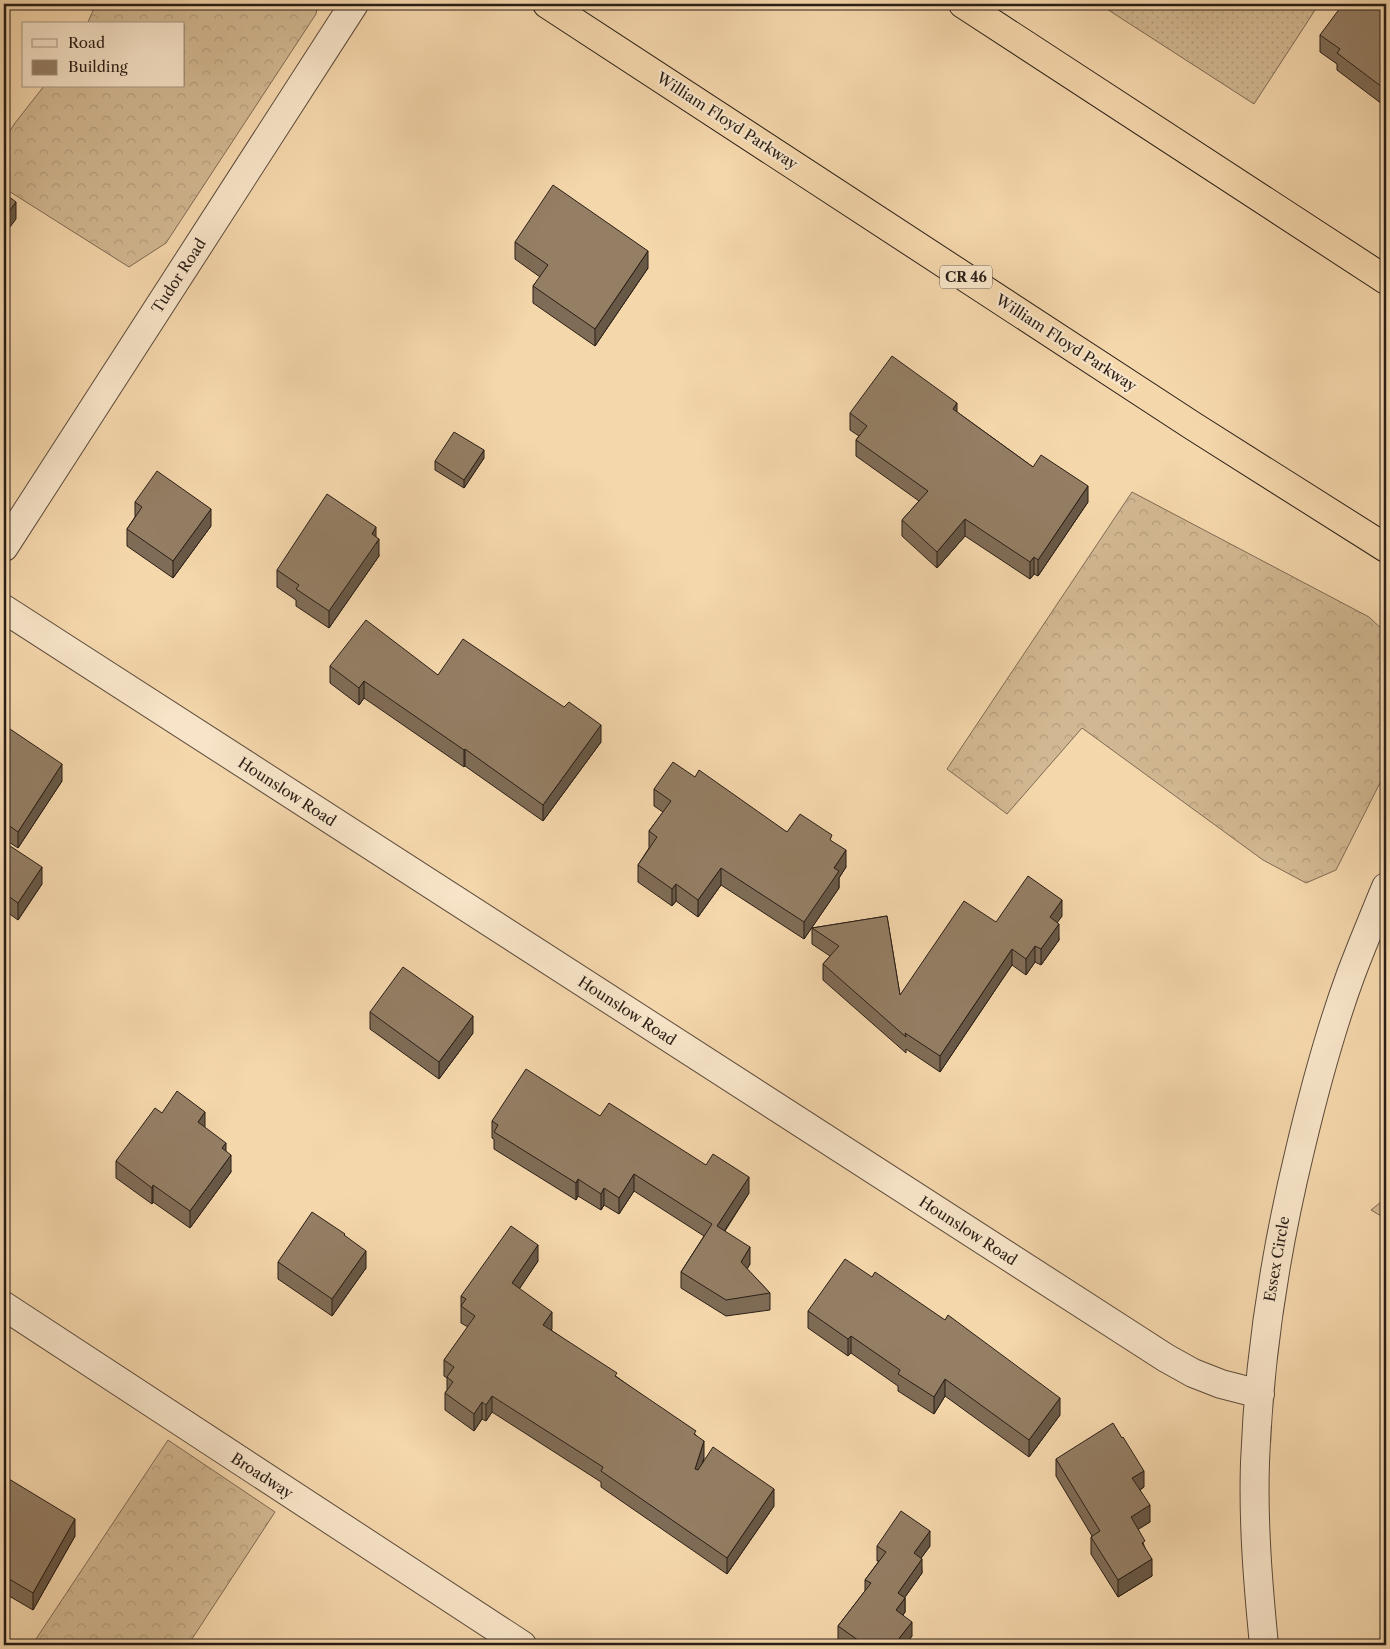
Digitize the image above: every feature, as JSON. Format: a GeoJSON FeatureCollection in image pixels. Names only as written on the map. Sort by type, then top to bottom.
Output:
{"type":"FeatureCollection","features":[{"type":"Feature","properties":{"kind":"highway","name":"William Floyd Parkway"},"geometry":{"type":"LineString","coordinates":[[547,4],[1193,426],[1386,548]]}},
{"type":"Feature","properties":{"kind":"highway"},"geometry":{"type":"LineString","coordinates":[[963,4],[1386,280]]}},
{"type":"Feature","properties":{"kind":"street","name":"Tudor Road"},"geometry":{"type":"LineString","coordinates":[[4,547],[354,4]]}},
{"type":"Feature","properties":{"kind":"street","name":"Hounslow Road"},"geometry":{"type":"LineString","coordinates":[[4,609],[1166,1358],[1193,1373],[1221,1384],[1260,1394]]}},
{"type":"Feature","properties":{"kind":"street","name":"Essex Circle"},"geometry":{"type":"LineString","coordinates":[[1264,1645],[1255,1533],[1255,1462],[1264,1340],[1273,1280],[1288,1200],[1330,1036],[1351,974],[1386,887]]}},
{"type":"Feature","properties":{"kind":"street","name":"Broadway"},"geometry":{"type":"LineString","coordinates":[[4,1306],[522,1645]]}},
{"type":"Feature","properties":{"kind":"green space"},"geometry":{"type":"Polygon","coordinates":[[[96,4],[318,4],[316,14],[166,243],[129,267],[4,188],[4,140],[42,88],[185,88],[185,22],[88,22],[96,4]]]}},
{"type":"Feature","properties":{"kind":"green space"},"geometry":{"type":"Polygon","coordinates":[[[1099,4],[1319,4],[1254,104],[1099,4]]]}},
{"type":"Feature","properties":{"kind":"green space"},"geometry":{"type":"Polygon","coordinates":[[[1132,492],[1369,617],[1386,633],[1386,771],[1336,870],[1306,883],[1263,860],[1082,728],[1007,814],[947,769],[1132,492]]]}},
{"type":"Feature","properties":{"kind":"green space"},"geometry":{"type":"Polygon","coordinates":[[[1386,1198],[1386,1219],[1371,1210],[1386,1198]]]}},
{"type":"Feature","properties":{"kind":"green space"},"geometry":{"type":"Polygon","coordinates":[[[168,1440],[275,1512],[188,1645],[32,1645],[168,1440]]]}},
{"type":"Feature","properties":{"kind":"building"},"geometry":{"type":"Polygon","coordinates":[[[1343,4],[1380,4],[1386,9],[1386,90],[1337,53],[1340,49],[1320,35],[1343,4]]]}},
{"type":"Feature","properties":{"kind":"building"},"geometry":{"type":"Polygon","coordinates":[[[553,185],[648,251],[595,329],[533,286],[548,265],[515,242],[553,185]]]}},
{"type":"Feature","properties":{"kind":"building"},"geometry":{"type":"Polygon","coordinates":[[[4,193],[16,202],[4,218],[4,193]]]}},
{"type":"Feature","properties":{"kind":"building"},"geometry":{"type":"Polygon","coordinates":[[[892,356],[957,403],[953,409],[1033,467],[1041,455],[1088,486],[1038,560],[1034,557],[1030,562],[965,519],[937,552],[902,520],[928,491],[856,440],[867,426],[850,413],[892,356]]]}},
{"type":"Feature","properties":{"kind":"building"},"geometry":{"type":"Polygon","coordinates":[[[454,432],[484,450],[464,480],[435,461],[454,432]]]}},
{"type":"Feature","properties":{"kind":"building"},"geometry":{"type":"Polygon","coordinates":[[[157,471],[211,509],[173,561],[127,529],[142,507],[135,502],[157,471]]]}},
{"type":"Feature","properties":{"kind":"building"},"geometry":{"type":"Polygon","coordinates":[[[327,494],[376,527],[372,534],[379,539],[329,611],[296,589],[299,585],[277,570],[327,494]]]}},
{"type":"Feature","properties":{"kind":"building"},"geometry":{"type":"Polygon","coordinates":[[[366,620],[438,675],[463,639],[564,707],[569,702],[601,725],[543,805],[465,749],[364,681],[359,688],[330,666],[366,620]]]}},
{"type":"Feature","properties":{"kind":"building"},"geometry":{"type":"Polygon","coordinates":[[[4,725],[62,764],[18,832],[4,822],[4,725]]]}},
{"type":"Feature","properties":{"kind":"building"},"geometry":{"type":"Polygon","coordinates":[[[673,762],[695,777],[699,770],[787,832],[800,814],[832,835],[830,840],[846,850],[834,868],[839,871],[804,922],[721,868],[698,900],[676,884],[672,889],[638,865],[657,837],[649,831],[671,801],[654,789],[673,762]]]}},
{"type":"Feature","properties":{"kind":"building"},"geometry":{"type":"Polygon","coordinates":[[[4,842],[42,867],[18,903],[4,893],[4,842]]]}},
{"type":"Feature","properties":{"kind":"building"},"geometry":{"type":"Polygon","coordinates":[[[1028,876],[1062,900],[1050,917],[1059,924],[1041,949],[1035,946],[1026,959],[1012,949],[940,1056],[905,1033],[906,1037],[823,964],[839,946],[812,928],[887,916],[900,995],[964,901],[996,922],[1028,876]]]}},
{"type":"Feature","properties":{"kind":"building"},"geometry":{"type":"Polygon","coordinates":[[[403,967],[473,1016],[439,1062],[370,1012],[403,967]]]}},
{"type":"Feature","properties":{"kind":"building"},"geometry":{"type":"Polygon","coordinates":[[[526,1069],[600,1116],[609,1103],[706,1165],[713,1154],[749,1177],[717,1226],[750,1247],[741,1262],[770,1293],[726,1300],[681,1272],[712,1224],[634,1174],[619,1198],[604,1188],[601,1194],[578,1179],[576,1183],[494,1132],[498,1125],[492,1121],[526,1069]]]}},
{"type":"Feature","properties":{"kind":"building"},"geometry":{"type":"Polygon","coordinates":[[[177,1091],[205,1112],[198,1122],[226,1143],[222,1148],[231,1155],[190,1211],[153,1185],[152,1188],[116,1161],[155,1108],[162,1113],[177,1091]]]}},
{"type":"Feature","properties":{"kind":"building"},"geometry":{"type":"Polygon","coordinates":[[[312,1212],[366,1251],[332,1299],[278,1262],[312,1212]]]}},
{"type":"Feature","properties":{"kind":"building"},"geometry":{"type":"Polygon","coordinates":[[[511,1226],[538,1245],[512,1283],[552,1312],[543,1325],[617,1373],[615,1376],[696,1431],[694,1434],[704,1441],[695,1469],[698,1470],[713,1447],[774,1489],[727,1558],[601,1471],[603,1467],[492,1396],[486,1405],[482,1402],[474,1414],[445,1393],[453,1382],[447,1377],[454,1367],[444,1360],[475,1316],[461,1306],[466,1299],[461,1296],[511,1226]]]}},
{"type":"Feature","properties":{"kind":"building"},"geometry":{"type":"Polygon","coordinates":[[[845,1259],[872,1277],[875,1272],[945,1320],[948,1315],[1060,1398],[1029,1440],[945,1379],[934,1397],[898,1374],[900,1370],[851,1336],[848,1339],[808,1311],[845,1259]]]}},
{"type":"Feature","properties":{"kind":"building"},"geometry":{"type":"Polygon","coordinates":[[[1113,1423],[1144,1471],[1132,1478],[1150,1505],[1131,1517],[1145,1541],[1142,1543],[1152,1559],[1118,1580],[1091,1537],[1100,1531],[1056,1459],[1113,1423]]]}},
{"type":"Feature","properties":{"kind":"building"},"geometry":{"type":"Polygon","coordinates":[[[4,1476],[75,1519],[33,1593],[4,1576],[4,1476]]]}},
{"type":"Feature","properties":{"kind":"building"},"geometry":{"type":"Polygon","coordinates":[[[901,1511],[930,1531],[914,1553],[922,1559],[898,1593],[905,1598],[896,1610],[912,1622],[894,1645],[865,1645],[838,1626],[871,1583],[865,1580],[886,1552],[877,1546],[901,1511]]]}},
{"type":"Feature","properties":{"kind":"building"},"geometry":{"type":"Polygon","coordinates":[[[216,1641],[224,1645],[213,1645],[216,1641]]]}}]}
